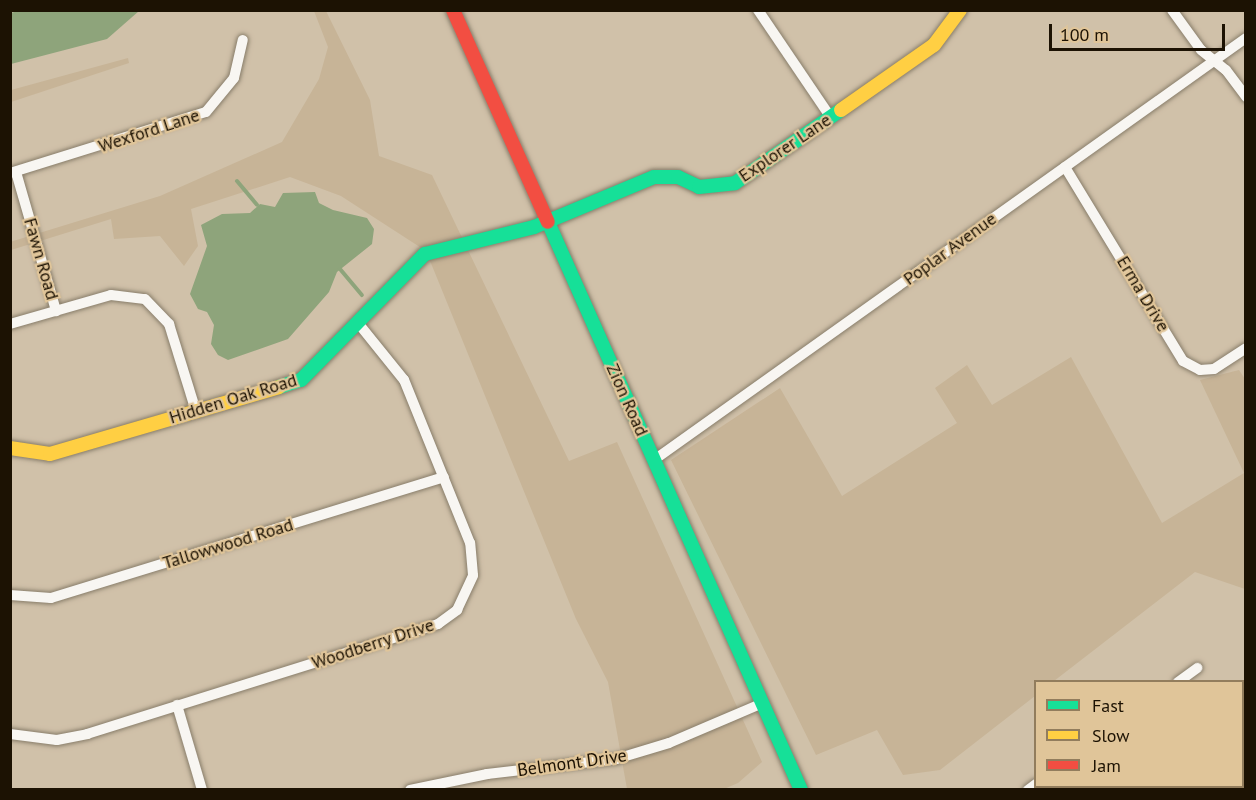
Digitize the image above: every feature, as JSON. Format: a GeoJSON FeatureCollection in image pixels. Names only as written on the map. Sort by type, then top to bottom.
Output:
{"type":"FeatureCollection","features":[{"type":"Feature","properties":{"kind":"street","name":"Zion Road"},"geometry":{"type":"LineString","coordinates":[[453,10],[801,789]]}},
{"type":"Feature","properties":{"kind":"street"},"geometry":{"type":"LineString","coordinates":[[758,10],[831,118]]}},
{"type":"Feature","properties":{"kind":"street","name":"Explorer Lane"},"geometry":{"type":"LineString","coordinates":[[547,222],[654,177],[678,177],[699,187],[735,183],[934,45],[960,10]]}},
{"type":"Feature","properties":{"kind":"street"},"geometry":{"type":"LineString","coordinates":[[1172,10],[1201,50],[1215,60],[1245,97]]}},
{"type":"Feature","properties":{"kind":"street","name":"Poplar Avenue"},"geometry":{"type":"LineString","coordinates":[[654,460],[1245,38]]}},
{"type":"Feature","properties":{"kind":"street","name":"Wexford Lane"},"geometry":{"type":"LineString","coordinates":[[13,173],[206,112],[234,78],[243,40]]}},
{"type":"Feature","properties":{"kind":"street","name":"Erma Drive"},"geometry":{"type":"LineString","coordinates":[[1065,167],[1183,360],[1193,368],[1214,369],[1245,348]]}},
{"type":"Feature","properties":{"kind":"street","name":"Fawn Road"},"geometry":{"type":"LineString","coordinates":[[13,173],[56,311]]}},
{"type":"Feature","properties":{"kind":"street","name":"Hidden Oak Road"},"geometry":{"type":"LineString","coordinates":[[10,448],[50,454],[304,378],[358,324],[407,267],[424,254],[476,245],[547,222]]}},
{"type":"Feature","properties":{"kind":"street"},"geometry":{"type":"LineString","coordinates":[[10,324],[115,294],[150,303],[169,324],[196,411]]}},
{"type":"Feature","properties":{"kind":"street","name":"Woodberry Drive"},"geometry":{"type":"LineString","coordinates":[[10,734],[69,738],[438,624],[452,615],[468,592],[474,563],[444,477],[404,380],[358,324]]}},
{"type":"Feature","properties":{"kind":"street","name":"Tallowwood Road"},"geometry":{"type":"LineString","coordinates":[[10,595],[51,598],[444,477]]}},
{"type":"Feature","properties":{"kind":"street"},"geometry":{"type":"LineString","coordinates":[[1179,680],[1197,668]]}},
{"type":"Feature","properties":{"kind":"street","name":"Belmont Drive"},"geometry":{"type":"LineString","coordinates":[[410,789],[487,774],[616,759],[669,743],[763,703]]}},
{"type":"Feature","properties":{"kind":"street"},"geometry":{"type":"LineString","coordinates":[[177,705],[202,789]]}},
{"type":"Feature","properties":{"kind":"shaded area"},"geometry":{"type":"Polygon","coordinates":[[[21,10],[139,11],[107,39],[11,64],[11,13],[21,10]]]}},
{"type":"Feature","properties":{"kind":"shaded area"},"geometry":{"type":"Polygon","coordinates":[[[314,11],[326,11],[370,100],[379,156],[432,175],[569,461],[617,442],[762,762],[738,783],[724,789],[627,789],[608,682],[576,619],[426,251],[341,196],[290,177],[191,209],[198,246],[184,266],[160,236],[114,239],[111,219],[11,250],[10,242],[160,196],[282,142],[319,79],[328,47],[314,11]]]}},
{"type":"Feature","properties":{"kind":"shaded area"},"geometry":{"type":"Polygon","coordinates":[[[128,58],[129,63],[11,102],[11,90],[128,58]]]}},
{"type":"Feature","properties":{"kind":"shaded area"},"geometry":{"type":"Polygon","coordinates":[[[315,192],[319,203],[333,210],[367,218],[374,229],[372,244],[337,272],[329,292],[288,339],[228,360],[218,355],[211,344],[214,325],[207,312],[198,309],[190,294],[207,246],[201,225],[222,214],[250,213],[260,204],[275,207],[283,193],[315,192]]]}},
{"type":"Feature","properties":{"kind":"shaded area"},"geometry":{"type":"Polygon","coordinates":[[[1071,357],[1162,523],[1244,473],[1200,380],[1239,370],[1245,379],[1245,589],[1195,572],[1055,680],[1034,680],[1034,697],[940,770],[903,775],[877,730],[816,755],[671,460],[780,388],[842,496],[957,423],[935,388],[967,365],[992,405],[1071,357]]]}},
{"type":"Feature","properties":{"kind":"shaded area"},"geometry":{"type":"Polygon","coordinates":[[[1245,734],[1245,789],[1148,789],[1244,788],[1245,734]]]}},
{"type":"Feature","properties":{"kind":"waterway"},"geometry":{"type":"LineString","coordinates":[[237,181],[257,205]]}},
{"type":"Feature","properties":{"kind":"waterway"},"geometry":{"type":"LineString","coordinates":[[340,269],[362,295]]}},
{"type":"Feature","properties":{"kind":"traffic: fast"},"geometry":{"type":"LineString","coordinates":[[279,387],[301,380],[425,254],[534,227],[654,177],[678,177],[699,187],[735,183],[841,110]]}},
{"type":"Feature","properties":{"kind":"traffic: fast"},"geometry":{"type":"LineString","coordinates":[[548,222],[801,790]]}},
{"type":"Feature","properties":{"kind":"traffic: slow"},"geometry":{"type":"LineString","coordinates":[[841,110],[934,45],[960,10]]}},
{"type":"Feature","properties":{"kind":"traffic: slow"},"geometry":{"type":"LineString","coordinates":[[10,448],[50,454],[279,387]]}},
{"type":"Feature","properties":{"kind":"traffic: jam"},"geometry":{"type":"LineString","coordinates":[[453,10],[548,222]]}}]}
